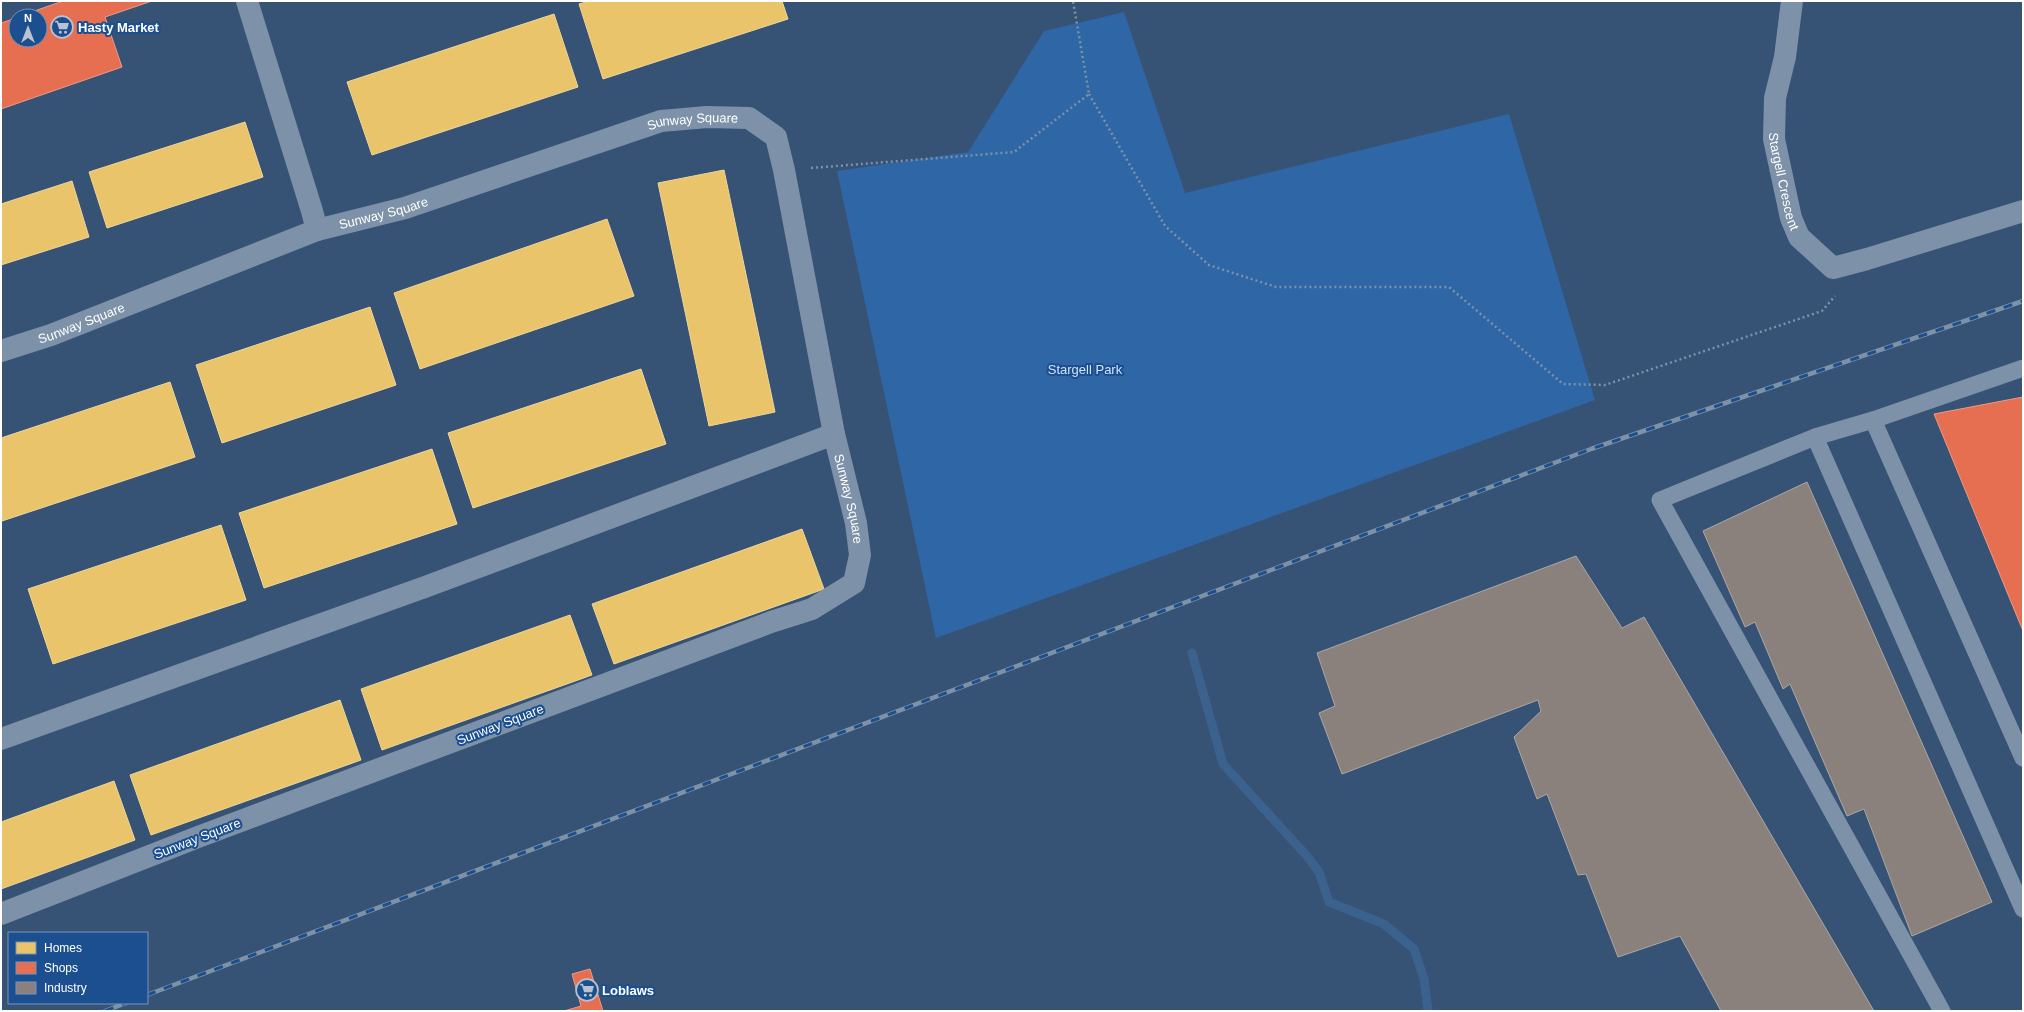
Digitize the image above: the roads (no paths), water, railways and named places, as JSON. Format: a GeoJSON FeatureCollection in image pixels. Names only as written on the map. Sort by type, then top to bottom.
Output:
{"type":"FeatureCollection","features":[{"type":"Feature","properties":{"kind":"street"},"geometry":{"type":"LineString","coordinates":[[247,1],[317,230]]}},
{"type":"Feature","properties":{"kind":"street","name":"Stargell Crescent"},"geometry":{"type":"LineString","coordinates":[[1792,1],[1785,57],[1775,98],[1774,139],[1790,218],[1799,237],[1813,251],[1833,268],[1867,260],[2023,211]]}},
{"type":"Feature","properties":{"kind":"street","name":"Sunway Square"},"geometry":{"type":"LineString","coordinates":[[1,351],[51,335],[317,230],[405,208],[661,121],[707,117],[749,118],[776,137],[784,170],[834,434],[856,523],[860,555],[854,583],[836,596],[812,609],[763,625],[198,837],[1,914]]}},
{"type":"Feature","properties":{"kind":"street","name":"Sunway Square"},"geometry":{"type":"LineString","coordinates":[[1,739],[425,587],[834,434]]}},
{"type":"Feature","properties":{"kind":"lane"},"geometry":{"type":"LineString","coordinates":[[1942,1011],[1660,500],[1815,436],[1873,420],[2023,368]]}},
{"type":"Feature","properties":{"kind":"lane"},"geometry":{"type":"LineString","coordinates":[[1873,420],[2023,758]]}},
{"type":"Feature","properties":{"kind":"lane"},"geometry":{"type":"LineString","coordinates":[[1815,436],[2023,909]]}},
{"type":"Feature","properties":{"kind":"waterway"},"geometry":{"type":"LineString","coordinates":[[1192,653],[1223,764],[1306,855],[1319,872],[1329,902],[1384,924],[1414,949],[1424,979],[1428,1011]]}},
{"type":"Feature","properties":{"kind":"railway"},"geometry":{"type":"LineString","coordinates":[[148,995],[1591,449],[2023,301]]}},
{"type":"Feature","properties":{"kind":"railway"},"geometry":{"type":"LineString","coordinates":[[105,1011],[123,1004]]}},
{"type":"Feature","properties":{"kind":"place","name":"Hasty Market"},"geometry":{"type":"Point","coordinates":[62,27]}},
{"type":"Feature","properties":{"kind":"place","name":"Loblaws"},"geometry":{"type":"Point","coordinates":[587,990]}},
{"type":"Feature","properties":{"kind":"park label","name":"Stargell Park"},"geometry":{"type":"Point","coordinates":[1085,369]}}]}
